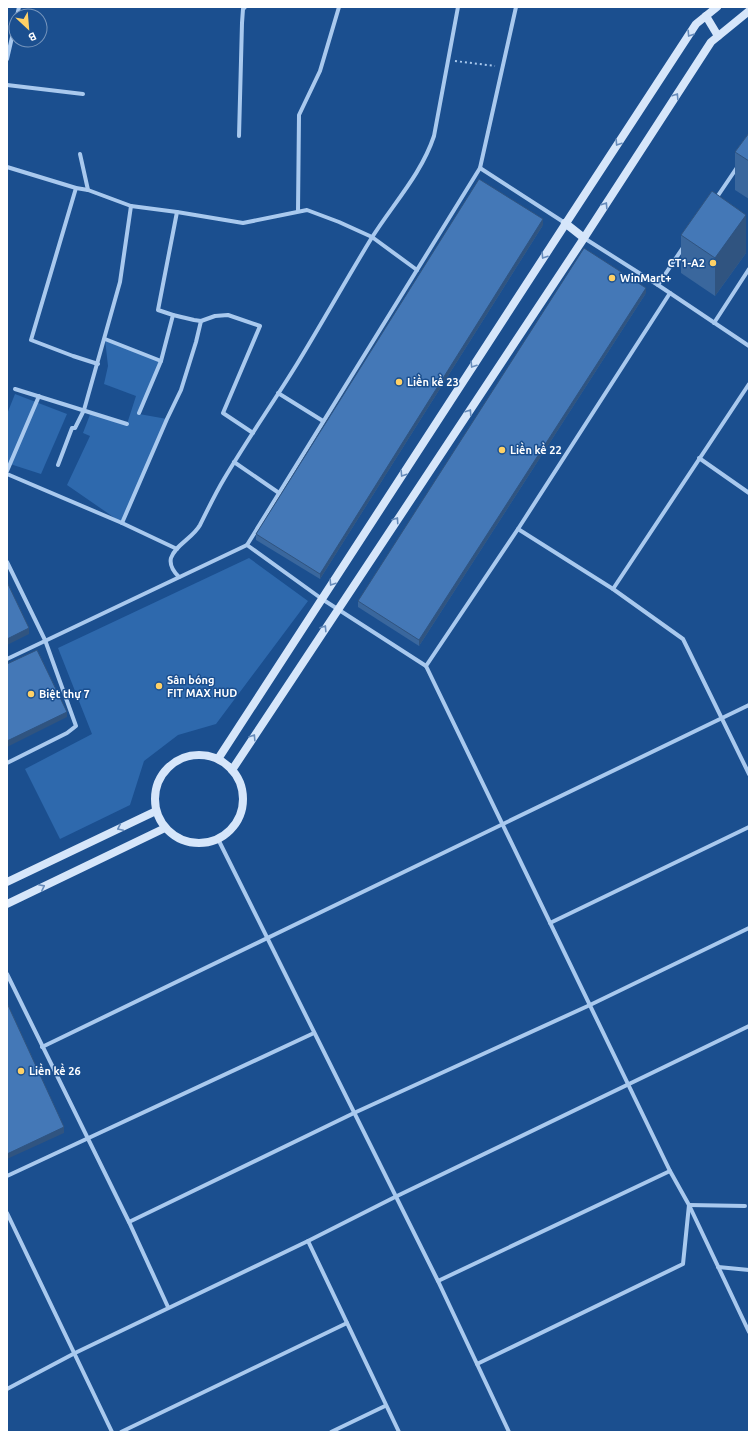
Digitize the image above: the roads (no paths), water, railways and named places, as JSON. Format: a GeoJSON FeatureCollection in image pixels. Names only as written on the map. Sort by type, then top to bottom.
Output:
{"type":"FeatureCollection","features":[{"type":"Feature","properties":{"kind":"main road"},"geometry":{"type":"LineString","coordinates":[[218,759],[565,223],[696,24],[717,7]]}},
{"type":"Feature","properties":{"kind":"main road"},"geometry":{"type":"LineString","coordinates":[[232,770],[584,238],[711,42],[749,11]]}},
{"type":"Feature","properties":{"kind":"main road"},"geometry":{"type":"LineString","coordinates":[[706,16],[718,36]]}},
{"type":"Feature","properties":{"kind":"main road"},"geometry":{"type":"LineString","coordinates":[[565,223],[584,238]]}},
{"type":"Feature","properties":{"kind":"main road"},"geometry":{"type":"LineString","coordinates":[[194,755],[207,755],[218,759],[232,770],[238,778],[242,792],[242,806],[238,819],[230,830],[218,839],[206,843],[193,843],[180,840],[169,833],[161,823],[156,811],[154,798],[156,785],[162,774],[171,764],[182,758],[194,755]]}},
{"type":"Feature","properties":{"kind":"main road"},"geometry":{"type":"LineString","coordinates":[[7,882],[156,811]]}},
{"type":"Feature","properties":{"kind":"main road"},"geometry":{"type":"LineString","coordinates":[[7,904],[165,828]]}},
{"type":"Feature","properties":{"kind":"street"},"geometry":{"type":"LineString","coordinates":[[298,211],[299,115],[320,71],[339,7]]}},
{"type":"Feature","properties":{"kind":"street"},"geometry":{"type":"LineString","coordinates":[[179,577],[171,566],[171,560],[174,552],[193,536],[234,462],[278,393],[372,237],[413,178],[431,144],[458,7]]}},
{"type":"Feature","properties":{"kind":"street"},"geometry":{"type":"LineString","coordinates":[[7,659],[247,545],[480,168],[516,7]]}},
{"type":"Feature","properties":{"kind":"street"},"geometry":{"type":"LineString","coordinates":[[238,136],[243,8]]}},
{"type":"Feature","properties":{"kind":"street"},"geometry":{"type":"LineString","coordinates":[[7,59],[10,48]]}},
{"type":"Feature","properties":{"kind":"street"},"geometry":{"type":"LineString","coordinates":[[7,85],[83,94]]}},
{"type":"Feature","properties":{"kind":"street"},"geometry":{"type":"LineString","coordinates":[[80,154],[88,190]]}},
{"type":"Feature","properties":{"kind":"street"},"geometry":{"type":"LineString","coordinates":[[714,202],[740,162]]}},
{"type":"Feature","properties":{"kind":"street"},"geometry":{"type":"LineString","coordinates":[[7,167],[76,188],[88,190],[131,206],[243,223],[307,210],[318,213],[372,237],[416,270]]}},
{"type":"Feature","properties":{"kind":"street"},"geometry":{"type":"LineString","coordinates":[[480,168],[565,223]]}},
{"type":"Feature","properties":{"kind":"street"},"geometry":{"type":"LineString","coordinates":[[76,188],[31,340],[98,364]]}},
{"type":"Feature","properties":{"kind":"street"},"geometry":{"type":"LineString","coordinates":[[58,465],[72,428],[75,428],[84,410],[98,364],[120,282],[131,206]]}},
{"type":"Feature","properties":{"kind":"street"},"geometry":{"type":"LineString","coordinates":[[177,212],[158,310],[201,321],[222,314],[233,316],[260,326],[223,413],[253,433]]}},
{"type":"Feature","properties":{"kind":"street"},"geometry":{"type":"LineString","coordinates":[[584,238],[658,285],[749,346]]}},
{"type":"Feature","properties":{"kind":"street"},"geometry":{"type":"LineString","coordinates":[[658,285],[687,241]]}},
{"type":"Feature","properties":{"kind":"street"},"geometry":{"type":"LineString","coordinates":[[714,323],[749,269]]}},
{"type":"Feature","properties":{"kind":"street"},"geometry":{"type":"LineString","coordinates":[[426,666],[518,530],[670,293]]}},
{"type":"Feature","properties":{"kind":"street"},"geometry":{"type":"LineString","coordinates":[[139,414],[161,361],[174,315]]}},
{"type":"Feature","properties":{"kind":"street"},"geometry":{"type":"LineString","coordinates":[[122,523],[181,390],[201,321]]}},
{"type":"Feature","properties":{"kind":"street"},"geometry":{"type":"LineString","coordinates":[[105,339],[161,361]]}},
{"type":"Feature","properties":{"kind":"street"},"geometry":{"type":"LineString","coordinates":[[613,589],[749,384]]}},
{"type":"Feature","properties":{"kind":"street"},"geometry":{"type":"LineString","coordinates":[[15,389],[127,424]]}},
{"type":"Feature","properties":{"kind":"street"},"geometry":{"type":"LineString","coordinates":[[278,393],[323,421]]}},
{"type":"Feature","properties":{"kind":"street"},"geometry":{"type":"LineString","coordinates":[[7,471],[38,396]]}},
{"type":"Feature","properties":{"kind":"street"},"geometry":{"type":"LineString","coordinates":[[699,458],[749,493]]}},
{"type":"Feature","properties":{"kind":"street"},"geometry":{"type":"LineString","coordinates":[[234,462],[279,493]]}},
{"type":"Feature","properties":{"kind":"street"},"geometry":{"type":"LineString","coordinates":[[7,474],[122,523],[177,549]]}},
{"type":"Feature","properties":{"kind":"street"},"geometry":{"type":"LineString","coordinates":[[518,530],[613,589],[683,639],[749,774]]}},
{"type":"Feature","properties":{"kind":"street"},"geometry":{"type":"LineString","coordinates":[[247,545],[322,599],[426,666],[670,1171],[689,1205],[749,1332]]}},
{"type":"Feature","properties":{"kind":"street"},"geometry":{"type":"LineString","coordinates":[[7,562],[45,640],[76,726],[67,733],[7,763]]}},
{"type":"Feature","properties":{"kind":"street"},"geometry":{"type":"LineString","coordinates":[[42,1047],[749,705]]}},
{"type":"Feature","properties":{"kind":"street"},"geometry":{"type":"LineString","coordinates":[[550,923],[749,827]]}},
{"type":"Feature","properties":{"kind":"street"},"geometry":{"type":"LineString","coordinates":[[218,839],[438,1281],[509,1432]]}},
{"type":"Feature","properties":{"kind":"street"},"geometry":{"type":"LineString","coordinates":[[129,1222],[354,1113],[590,1005],[749,928]]}},
{"type":"Feature","properties":{"kind":"street"},"geometry":{"type":"LineString","coordinates":[[7,974],[129,1222],[168,1307]]}},
{"type":"Feature","properties":{"kind":"street"},"geometry":{"type":"LineString","coordinates":[[7,1389],[75,1353],[168,1307],[308,1241],[395,1197],[749,1026]]}},
{"type":"Feature","properties":{"kind":"street"},"geometry":{"type":"LineString","coordinates":[[7,1176],[88,1140],[314,1033]]}},
{"type":"Feature","properties":{"kind":"street"},"geometry":{"type":"LineString","coordinates":[[438,1281],[670,1171]]}},
{"type":"Feature","properties":{"kind":"street"},"geometry":{"type":"LineString","coordinates":[[689,1205],[745,1206]]}},
{"type":"Feature","properties":{"kind":"street"},"geometry":{"type":"LineString","coordinates":[[477,1364],[683,1264],[689,1205]]}},
{"type":"Feature","properties":{"kind":"street"},"geometry":{"type":"LineString","coordinates":[[7,1213],[112,1432]]}},
{"type":"Feature","properties":{"kind":"street"},"geometry":{"type":"LineString","coordinates":[[308,1241],[385,1406],[399,1432]]}},
{"type":"Feature","properties":{"kind":"street"},"geometry":{"type":"LineString","coordinates":[[718,1267],[749,1270]]}},
{"type":"Feature","properties":{"kind":"street"},"geometry":{"type":"LineString","coordinates":[[121,1432],[347,1323]]}},
{"type":"Feature","properties":{"kind":"street"},"geometry":{"type":"LineString","coordinates":[[331,1432],[385,1406]]}},
{"type":"Feature","properties":{"kind":"place","name":"CT1-A2"},"geometry":{"type":"Point","coordinates":[713,263]}},
{"type":"Feature","properties":{"kind":"place","name":"WinMart+"},"geometry":{"type":"Point","coordinates":[612,278]}},
{"type":"Feature","properties":{"kind":"place","name":"Liền kề 23"},"geometry":{"type":"Point","coordinates":[399,382]}},
{"type":"Feature","properties":{"kind":"place","name":"Liền kề 22"},"geometry":{"type":"Point","coordinates":[502,450]}},
{"type":"Feature","properties":{"kind":"place","name":"Sân bóng FIT MAX HUD"},"geometry":{"type":"Point","coordinates":[159,686]}},
{"type":"Feature","properties":{"kind":"place","name":"Biệt thự 7"},"geometry":{"type":"Point","coordinates":[31,694]}},
{"type":"Feature","properties":{"kind":"place","name":"Liền kề 26"},"geometry":{"type":"Point","coordinates":[21,1071]}}]}
